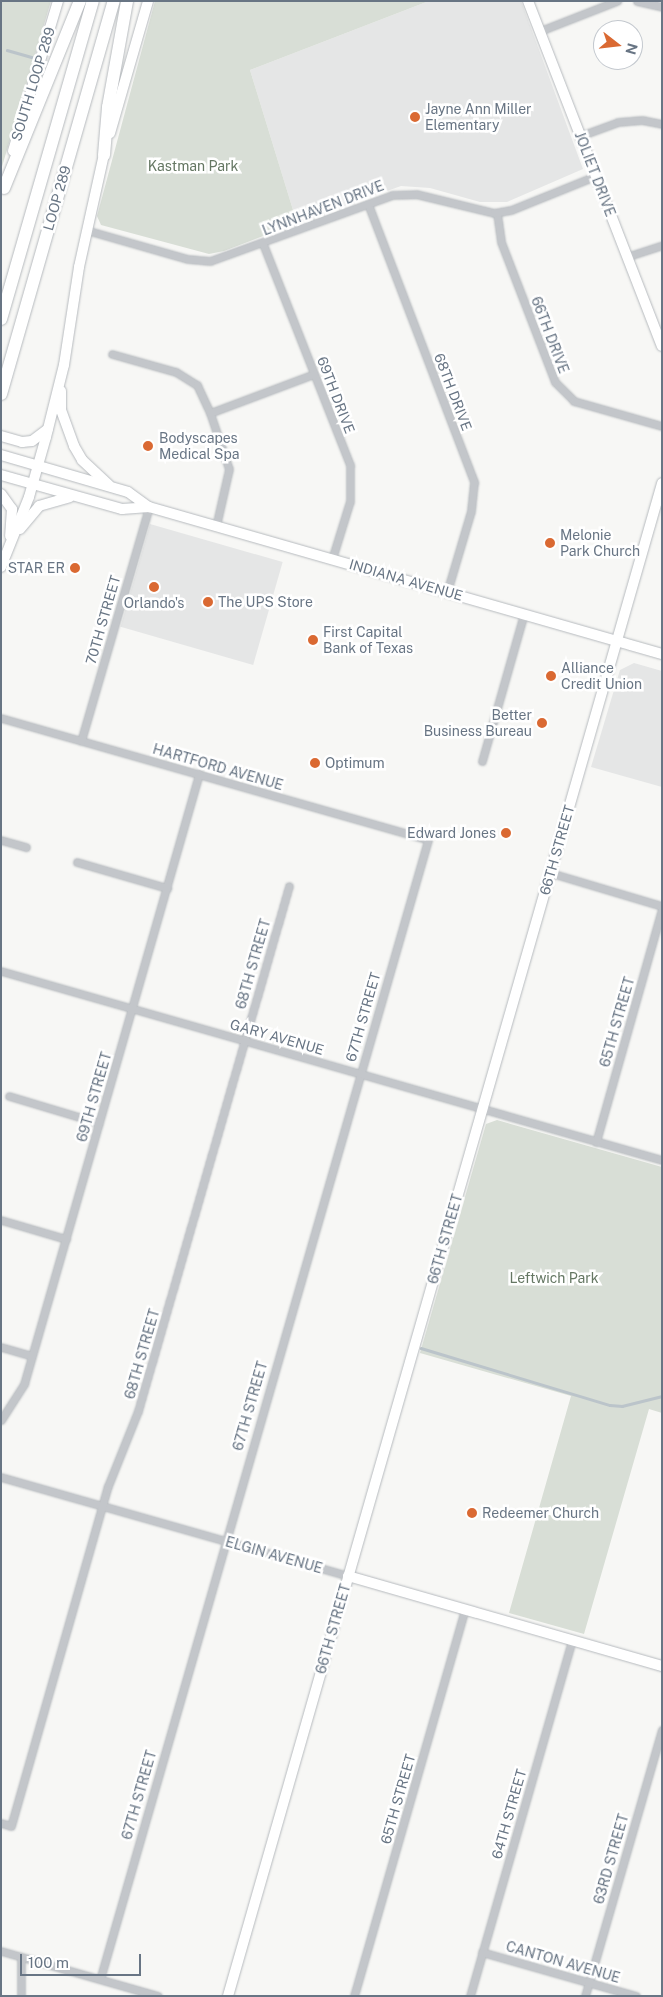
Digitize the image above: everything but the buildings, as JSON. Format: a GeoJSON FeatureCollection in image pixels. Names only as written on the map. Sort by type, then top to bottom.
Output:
{"type":"FeatureCollection","features":[{"type":"Feature","properties":{"kind":"highway"},"geometry":{"type":"LineString","coordinates":[[3,192],[80,1]]}},
{"type":"Feature","properties":{"kind":"highway","name":"LOOP 289"},"geometry":{"type":"LineString","coordinates":[[1,320],[93,1]]}},
{"type":"Feature","properties":{"kind":"highway","name":"LOOP 289"},"geometry":{"type":"LineString","coordinates":[[1,394],[114,1]]}},
{"type":"Feature","properties":{"kind":"highway"},"geometry":{"type":"LineString","coordinates":[[104,155],[108,107],[127,1]]}},
{"type":"Feature","properties":{"kind":"street","name":"SOUTH LOOP 289"},"geometry":{"type":"LineString","coordinates":[[3,192],[8,166],[58,1]]}},
{"type":"Feature","properties":{"kind":"street"},"geometry":{"type":"LineString","coordinates":[[1,567],[33,484],[48,428],[64,364],[86,230],[104,155],[148,1]]}},
{"type":"Feature","properties":{"kind":"street","name":"JOLIET DRIVE"},"geometry":{"type":"LineString","coordinates":[[528,1],[662,346]]}},
{"type":"Feature","properties":{"kind":"street"},"geometry":{"type":"LineString","coordinates":[[540,31],[617,1]]}},
{"type":"Feature","properties":{"kind":"street"},"geometry":{"type":"LineString","coordinates":[[637,1],[662,7]]}},
{"type":"Feature","properties":{"kind":"street"},"geometry":{"type":"LineString","coordinates":[[580,136],[618,122],[642,120],[662,124]]}},
{"type":"Feature","properties":{"kind":"street"},"geometry":{"type":"LineString","coordinates":[[497,213],[595,176]]}},
{"type":"Feature","properties":{"kind":"street","name":"LYNNHAVEN DRIVE"},"geometry":{"type":"LineString","coordinates":[[86,230],[203,261],[218,260],[404,192],[497,213]]}},
{"type":"Feature","properties":{"kind":"street","name":"68TH DRIVE"},"geometry":{"type":"LineString","coordinates":[[368,204],[474,482],[471,511],[447,592]]}},
{"type":"Feature","properties":{"kind":"street","name":"66TH DRIVE"},"geometry":{"type":"LineString","coordinates":[[497,213],[501,242],[555,382],[574,401],[662,426]]}},
{"type":"Feature","properties":{"kind":"street","name":"69TH DRIVE"},"geometry":{"type":"LineString","coordinates":[[263,244],[314,374],[351,477],[350,501],[332,559]]}},
{"type":"Feature","properties":{"kind":"street"},"geometry":{"type":"LineString","coordinates":[[626,257],[662,245]]}},
{"type":"Feature","properties":{"kind":"street"},"geometry":{"type":"LineString","coordinates":[[112,354],[186,376],[197,384],[210,413],[228,469],[216,526]]}},
{"type":"Feature","properties":{"kind":"street"},"geometry":{"type":"LineString","coordinates":[[64,364],[61,410],[66,430],[82,460],[111,487]]}},
{"type":"Feature","properties":{"kind":"street"},"geometry":{"type":"LineString","coordinates":[[210,413],[314,374]]}},
{"type":"Feature","properties":{"kind":"street"},"geometry":{"type":"LineString","coordinates":[[1,436],[22,442],[32,440],[48,428]]}},
{"type":"Feature","properties":{"kind":"street","name":"INDIANA AVENUE"},"geometry":{"type":"LineString","coordinates":[[1,455],[128,492],[149,507],[662,654]]}},
{"type":"Feature","properties":{"kind":"street","name":"INDIANA AVENUE"},"geometry":{"type":"LineString","coordinates":[[1,474],[75,497],[122,509],[149,507]]}},
{"type":"Feature","properties":{"kind":"street","name":"66TH STREET"},"geometry":{"type":"LineString","coordinates":[[228,1996],[662,483]]}},
{"type":"Feature","properties":{"kind":"street"},"geometry":{"type":"LineString","coordinates":[[1,494],[12,509],[8,549]]}},
{"type":"Feature","properties":{"kind":"street"},"geometry":{"type":"LineString","coordinates":[[8,549],[39,506],[60,498],[75,497]]}},
{"type":"Feature","properties":{"kind":"street","name":"70TH STREET"},"geometry":{"type":"LineString","coordinates":[[81,741],[149,507]]}},
{"type":"Feature","properties":{"kind":"street"},"geometry":{"type":"LineString","coordinates":[[482,761],[524,614]]}},
{"type":"Feature","properties":{"kind":"street","name":"HARTFORD AVENUE"},"geometry":{"type":"LineString","coordinates":[[1,718],[428,840]]}},
{"type":"Feature","properties":{"kind":"street","name":"69TH STREET"},"geometry":{"type":"LineString","coordinates":[[1,1420],[22,1390],[199,774]]}},
{"type":"Feature","properties":{"kind":"street"},"geometry":{"type":"LineString","coordinates":[[1,840],[26,847]]}},
{"type":"Feature","properties":{"kind":"street","name":"67TH STREET"},"geometry":{"type":"LineString","coordinates":[[100,1979],[359,1074],[428,840]]}},
{"type":"Feature","properties":{"kind":"street"},"geometry":{"type":"LineString","coordinates":[[77,862],[167,888]]}},
{"type":"Feature","properties":{"kind":"street"},"geometry":{"type":"LineString","coordinates":[[551,873],[662,907]]}},
{"type":"Feature","properties":{"kind":"street","name":"68TH STREET"},"geometry":{"type":"LineString","coordinates":[[1,1823],[11,1826],[102,1505],[138,1411],[289,886]]}},
{"type":"Feature","properties":{"kind":"street","name":"65TH STREET"},"geometry":{"type":"LineString","coordinates":[[596,1142],[662,907]]}},
{"type":"Feature","properties":{"kind":"street","name":"GARY AVENUE"},"geometry":{"type":"LineString","coordinates":[[1,971],[662,1160]]}},
{"type":"Feature","properties":{"kind":"street"},"geometry":{"type":"LineString","coordinates":[[9,1096],[99,1123]]}},
{"type":"Feature","properties":{"kind":"street"},"geometry":{"type":"LineString","coordinates":[[1,1220],[66,1239]]}},
{"type":"Feature","properties":{"kind":"street"},"geometry":{"type":"LineString","coordinates":[[1,1347],[32,1356]]}},
{"type":"Feature","properties":{"kind":"street","name":"ELGIN AVENUE"},"geometry":{"type":"LineString","coordinates":[[1,1477],[662,1666]]}},
{"type":"Feature","properties":{"kind":"street","name":"65TH STREET"},"geometry":{"type":"LineString","coordinates":[[354,1996],[465,1609]]}},
{"type":"Feature","properties":{"kind":"street","name":"64TH STREET"},"geometry":{"type":"LineString","coordinates":[[470,1996],[572,1640]]}},
{"type":"Feature","properties":{"kind":"street","name":"63RD STREET"},"geometry":{"type":"LineString","coordinates":[[585,1996],[662,1730]]}},
{"type":"Feature","properties":{"kind":"street"},"geometry":{"type":"LineString","coordinates":[[1,1951],[158,1996]]}},
{"type":"Feature","properties":{"kind":"street","name":"CANTON AVENUE"},"geometry":{"type":"LineString","coordinates":[[482,1952],[636,1996]]}},
{"type":"Feature","properties":{"kind":"street"},"geometry":{"type":"LineString","coordinates":[[21,1957],[21,1996]]}},
{"type":"Feature","properties":{"kind":"shaded area","name":"Jayne Ann Miller Elementary"},"geometry":{"type":"Polygon","coordinates":[[[429,1],[521,1],[583,169],[507,202],[480,202],[430,188],[401,186],[297,223],[250,70],[429,1]]]}},
{"type":"Feature","properties":{"kind":"shaded area"},"geometry":{"type":"Polygon","coordinates":[[[150,524],[283,562],[253,665],[121,627],[150,524]]]}},
{"type":"Feature","properties":{"kind":"shaded area"},"geometry":{"type":"Polygon","coordinates":[[[634,663],[662,671],[662,787],[591,767],[620,670],[634,663]]]}},
{"type":"Feature","properties":{"kind":"green space"},"geometry":{"type":"Polygon","coordinates":[[[1,1],[51,1],[1,170],[1,1]]]}},
{"type":"Feature","properties":{"kind":"green space","name":"Kastman Park"},"geometry":{"type":"Polygon","coordinates":[[[155,1],[429,1],[250,70],[297,223],[224,251],[209,254],[101,225],[97,216],[155,1]]]}},
{"type":"Feature","properties":{"kind":"green space","name":"Leftwich Park"},"geometry":{"type":"Polygon","coordinates":[[[497,1120],[662,1167],[662,1413],[649,1409],[584,1634],[509,1613],[571,1396],[420,1353],[486,1124],[497,1120]]]}},
{"type":"Feature","properties":{"kind":"waterway"},"geometry":{"type":"LineString","coordinates":[[7,50],[32,57]]}},
{"type":"Feature","properties":{"kind":"waterway"},"geometry":{"type":"LineString","coordinates":[[421,1348],[610,1405],[622,1406],[662,1396]]}},
{"type":"Feature","properties":{"kind":"place","name":"Jayne Ann Miller Elementary"},"geometry":{"type":"Point","coordinates":[415,117]}},
{"type":"Feature","properties":{"kind":"place","name":"Bodyscapes Medical Spa"},"geometry":{"type":"Point","coordinates":[148,446]}},
{"type":"Feature","properties":{"kind":"place","name":"Melonie Park Church"},"geometry":{"type":"Point","coordinates":[550,543]}},
{"type":"Feature","properties":{"kind":"place","name":"STAR ER"},"geometry":{"type":"Point","coordinates":[75,568]}},
{"type":"Feature","properties":{"kind":"place","name":"Orlando's"},"geometry":{"type":"Point","coordinates":[154,587]}},
{"type":"Feature","properties":{"kind":"place","name":"The UPS Store"},"geometry":{"type":"Point","coordinates":[208,602]}},
{"type":"Feature","properties":{"kind":"place","name":"First Capital Bank of Texas"},"geometry":{"type":"Point","coordinates":[313,640]}},
{"type":"Feature","properties":{"kind":"place","name":"Alliance Credit Union"},"geometry":{"type":"Point","coordinates":[551,676]}},
{"type":"Feature","properties":{"kind":"place","name":"Better Business Bureau"},"geometry":{"type":"Point","coordinates":[542,723]}},
{"type":"Feature","properties":{"kind":"place","name":"Optimum"},"geometry":{"type":"Point","coordinates":[315,763]}},
{"type":"Feature","properties":{"kind":"place","name":"Edward Jones"},"geometry":{"type":"Point","coordinates":[506,833]}},
{"type":"Feature","properties":{"kind":"place","name":"Redeemer Church"},"geometry":{"type":"Point","coordinates":[472,1513]}}]}
